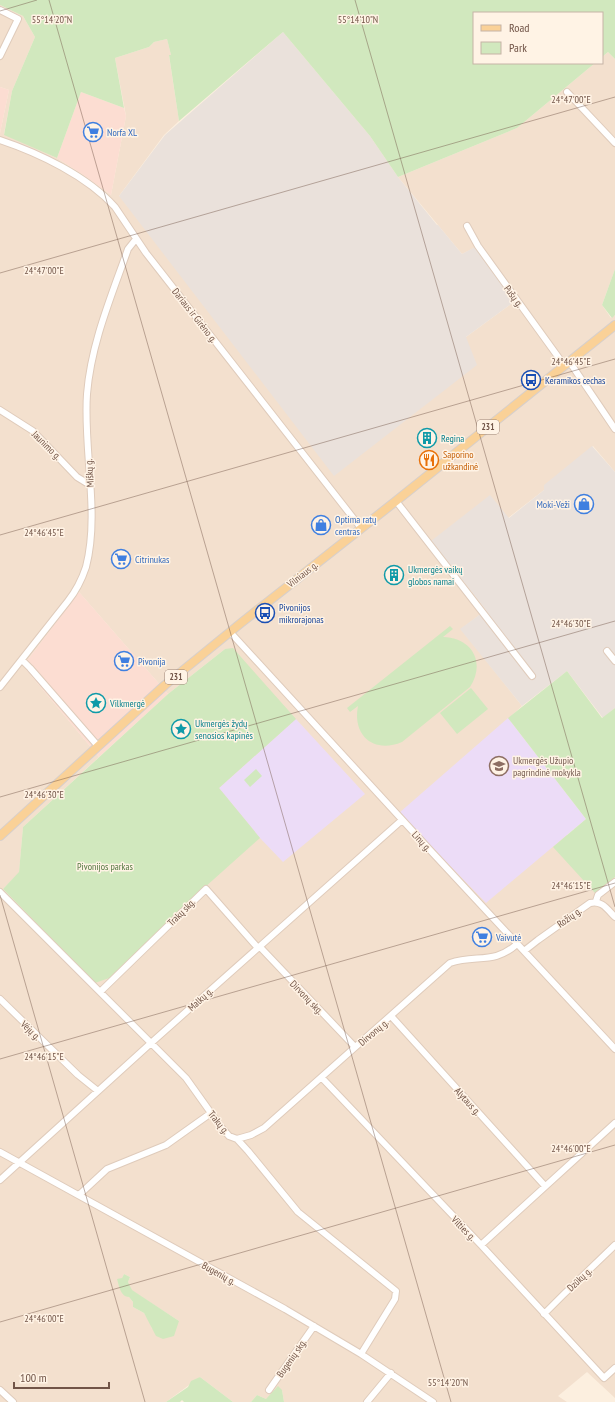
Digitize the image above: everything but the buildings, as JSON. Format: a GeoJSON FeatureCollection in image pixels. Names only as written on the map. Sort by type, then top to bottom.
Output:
{"type":"FeatureCollection","features":[{"type":"Feature","properties":{"kind":"main road","name":"Vilniaus g."},"geometry":{"type":"LineString","coordinates":[[0,836],[165,685],[615,324]]}},
{"type":"Feature","properties":{"kind":"street"},"geometry":{"type":"LineString","coordinates":[[0,10],[18,19],[0,56]]}},
{"type":"Feature","properties":{"kind":"street"},"geometry":{"type":"LineString","coordinates":[[567,92],[615,143]]}},
{"type":"Feature","properties":{"kind":"street","name":"Dariaus ir Girėno g."},"geometry":{"type":"LineString","coordinates":[[0,140],[58,165],[85,181],[102,194],[115,207],[136,240],[361,528]]}},
{"type":"Feature","properties":{"kind":"street","name":"Pušų g."},"geometry":{"type":"LineString","coordinates":[[467,226],[478,246],[567,363],[615,430]]}},
{"type":"Feature","properties":{"kind":"street","name":"Miškų g."},"geometry":{"type":"LineString","coordinates":[[0,687],[75,592],[86,567],[90,535],[87,395],[92,357],[100,328],[128,249],[136,240]]}},
{"type":"Feature","properties":{"kind":"street","name":"Jaunimo g."},"geometry":{"type":"LineString","coordinates":[[0,410],[33,431],[77,477],[90,485]]}},
{"type":"Feature","properties":{"kind":"street"},"geometry":{"type":"LineString","coordinates":[[396,501],[532,676]]}},
{"type":"Feature","properties":{"kind":"street","name":"Linų g."},"geometry":{"type":"LineString","coordinates":[[230,632],[615,1049]]}},
{"type":"Feature","properties":{"kind":"street"},"geometry":{"type":"LineString","coordinates":[[607,651],[615,661]]}},
{"type":"Feature","properties":{"kind":"street"},"geometry":{"type":"LineString","coordinates":[[22,660],[98,746]]}},
{"type":"Feature","properties":{"kind":"street","name":"Malkų g."},"geometry":{"type":"LineString","coordinates":[[0,1180],[151,1043],[402,820]]}},
{"type":"Feature","properties":{"kind":"street","name":"Rožių g."},"geometry":{"type":"LineString","coordinates":[[524,951],[590,903],[596,901],[598,895],[615,882]]}},
{"type":"Feature","properties":{"kind":"street","name":"Trakų skg."},"geometry":{"type":"LineString","coordinates":[[100,992],[206,888],[259,947]]}},
{"type":"Feature","properties":{"kind":"street","name":"Trakų g."},"geometry":{"type":"LineString","coordinates":[[0,892],[186,1078],[221,1127],[229,1136],[237,1139],[298,1212],[396,1290],[395,1299],[361,1354]]}},
{"type":"Feature","properties":{"kind":"street"},"geometry":{"type":"LineString","coordinates":[[596,901],[603,904],[615,917]]}},
{"type":"Feature","properties":{"kind":"street","name":"Dirvonų g."},"geometry":{"type":"LineString","coordinates":[[237,1139],[251,1135],[264,1128],[450,963],[459,960],[492,958],[506,952],[518,944]]}},
{"type":"Feature","properties":{"kind":"street","name":"Dirvonų skg."},"geometry":{"type":"LineString","coordinates":[[259,947],[355,1047]]}},
{"type":"Feature","properties":{"kind":"street","name":"Vėjų g."},"geometry":{"type":"LineString","coordinates":[[0,999],[78,1075],[98,1092]]}},
{"type":"Feature","properties":{"kind":"street","name":"Alytaus g."},"geometry":{"type":"LineString","coordinates":[[391,1016],[545,1186]]}},
{"type":"Feature","properties":{"kind":"street","name":"Vilties g."},"geometry":{"type":"LineString","coordinates":[[322,1078],[481,1245],[604,1378],[615,1368]]}},
{"type":"Feature","properties":{"kind":"street"},"geometry":{"type":"LineString","coordinates":[[79,1195],[107,1169],[166,1145],[211,1113]]}},
{"type":"Feature","properties":{"kind":"street"},"geometry":{"type":"LineString","coordinates":[[481,1245],[615,1124]]}},
{"type":"Feature","properties":{"kind":"street","name":"Bugenių g."},"geometry":{"type":"LineString","coordinates":[[0,1152],[314,1326],[391,1373],[433,1402]]}},
{"type":"Feature","properties":{"kind":"street","name":"Dzūkų g."},"geometry":{"type":"LineString","coordinates":[[544,1314],[615,1245]]}},
{"type":"Feature","properties":{"kind":"street","name":"Bugenių skg."},"geometry":{"type":"LineString","coordinates":[[269,1390],[314,1326]]}},
{"type":"Feature","properties":{"kind":"street"},"geometry":{"type":"LineString","coordinates":[[367,1402],[391,1373]]}},
{"type":"Feature","properties":{"kind":"street"},"geometry":{"type":"LineString","coordinates":[[0,1390],[13,1402]]}},
{"type":"Feature","properties":{"kind":"shaded area"},"geometry":{"type":"Polygon","coordinates":[[[0,5],[23,16],[35,37],[12,91],[4,134],[57,158],[111,195],[126,116],[115,58],[149,47],[154,42],[167,39],[171,55],[169,56],[179,121],[164,135],[119,196],[466,337],[515,301],[476,247],[462,254],[398,177],[517,128],[594,64],[603,64],[603,56],[608,52],[615,59],[615,269],[602,305],[611,318],[615,315],[615,472],[593,446],[544,490],[508,518],[431,541],[486,610],[461,629],[522,706],[509,718],[595,893],[615,877],[615,1398],[587,1372],[558,1396],[567,1402],[284,1402],[282,1390],[266,1399],[257,1395],[251,1402],[233,1402],[200,1377],[166,1402],[0,1402],[0,133],[9,90],[0,87],[0,5]],[[79,592],[23,666],[99,757],[23,827],[19,873],[3,889],[95,983],[225,649],[168,694],[79,592]],[[124,1274],[119,1284],[122,1292],[133,1302],[133,1307],[144,1313],[151,1324],[152,1329],[179,1321],[131,1290],[128,1282],[130,1277],[124,1274]]]}},
{"type":"Feature","properties":{"kind":"shaded area"},"geometry":{"type":"Polygon","coordinates":[[[283,32],[370,136],[398,177],[462,254],[477,246],[515,301],[466,337],[477,365],[334,476],[119,196],[165,135],[283,32]]]}},
{"type":"Feature","properties":{"kind":"shaded area"},"geometry":{"type":"Polygon","coordinates":[[[0,87],[9,90],[0,133],[0,87]]]}},
{"type":"Feature","properties":{"kind":"shaded area"},"geometry":{"type":"Polygon","coordinates":[[[81,92],[124,108],[126,116],[111,195],[57,158],[81,92]]]}},
{"type":"Feature","properties":{"kind":"shaded area"},"geometry":{"type":"Polygon","coordinates":[[[592,446],[615,472],[615,708],[603,718],[567,671],[522,706],[460,629],[486,610],[431,541],[490,495],[509,518],[544,490],[544,485],[592,446]]]}},
{"type":"Feature","properties":{"kind":"shaded area"},"geometry":{"type":"Polygon","coordinates":[[[79,592],[168,694],[99,757],[23,666],[79,592]]]}},
{"type":"Feature","properties":{"kind":"shaded area","name":"Ukmergės Užupio pagrindinė mokykla"},"geometry":{"type":"Polygon","coordinates":[[[508,718],[586,819],[486,903],[399,813],[508,718]]]}},
{"type":"Feature","properties":{"kind":"shaded area"},"geometry":{"type":"Polygon","coordinates":[[[296,719],[365,794],[283,862],[260,838],[219,788],[296,719]]]}},
{"type":"Feature","properties":{"kind":"green space"},"geometry":{"type":"Polygon","coordinates":[[[0,0],[615,0],[615,59],[608,52],[603,56],[603,12],[473,12],[473,64],[594,64],[517,128],[398,177],[370,136],[283,32],[179,121],[169,55],[171,55],[167,39],[154,42],[149,47],[115,58],[124,108],[81,92],[57,158],[4,135],[12,91],[35,37],[23,16],[0,5],[0,0]]]}},
{"type":"Feature","properties":{"kind":"green space"},"geometry":{"type":"Polygon","coordinates":[[[615,269],[615,315],[612,318],[602,305],[615,269]]]}},
{"type":"Feature","properties":{"kind":"green space"},"geometry":{"type":"Polygon","coordinates":[[[450,626],[453,629],[443,637],[453,638],[462,642],[469,647],[476,660],[477,669],[475,678],[470,687],[402,742],[382,746],[367,740],[358,726],[358,706],[350,712],[347,708],[450,626]]]}},
{"type":"Feature","properties":{"kind":"green space","name":"Pivonijos parkas"},"geometry":{"type":"Polygon","coordinates":[[[233,648],[296,719],[219,788],[260,838],[204,888],[112,977],[95,983],[3,889],[19,872],[23,827],[168,694],[225,649],[233,648]]]}},
{"type":"Feature","properties":{"kind":"green space"},"geometry":{"type":"Polygon","coordinates":[[[567,671],[602,718],[615,708],[615,877],[595,893],[553,847],[586,819],[508,718],[567,671]]]}},
{"type":"Feature","properties":{"kind":"green space"},"geometry":{"type":"Polygon","coordinates":[[[471,688],[488,709],[457,734],[440,713],[471,688]]]}},
{"type":"Feature","properties":{"kind":"green space"},"geometry":{"type":"Polygon","coordinates":[[[256,769],[262,776],[250,787],[244,780],[256,769]]]}},
{"type":"Feature","properties":{"kind":"green space"},"geometry":{"type":"Polygon","coordinates":[[[124,1274],[130,1277],[128,1282],[132,1290],[179,1321],[174,1336],[163,1339],[156,1336],[144,1313],[133,1307],[133,1302],[121,1291],[117,1279],[122,1278],[124,1274]]]}},
{"type":"Feature","properties":{"kind":"green space"},"geometry":{"type":"Polygon","coordinates":[[[200,1377],[233,1402],[184,1402],[182,1400],[180,1402],[166,1402],[188,1387],[191,1381],[200,1377]]]}},
{"type":"Feature","properties":{"kind":"green space"},"geometry":{"type":"Polygon","coordinates":[[[278,1386],[282,1390],[284,1402],[251,1402],[257,1395],[266,1399],[278,1386]]]}},
{"type":"Feature","properties":{"kind":"place","name":"Norfa XL"},"geometry":{"type":"Point","coordinates":[93,132]}},
{"type":"Feature","properties":{"kind":"place","name":"Keramikos cechas"},"geometry":{"type":"Point","coordinates":[531,380]}},
{"type":"Feature","properties":{"kind":"place","name":"Regina"},"geometry":{"type":"Point","coordinates":[427,438]}},
{"type":"Feature","properties":{"kind":"place","name":"Saporino užkandinė"},"geometry":{"type":"Point","coordinates":[429,460]}},
{"type":"Feature","properties":{"kind":"place","name":"Moki-Veži"},"geometry":{"type":"Point","coordinates":[584,504]}},
{"type":"Feature","properties":{"kind":"place","name":"Optima ratų centras"},"geometry":{"type":"Point","coordinates":[321,525]}},
{"type":"Feature","properties":{"kind":"place","name":"Citrinukas"},"geometry":{"type":"Point","coordinates":[121,559]}},
{"type":"Feature","properties":{"kind":"place","name":"Ukmergės vaikų globos namai"},"geometry":{"type":"Point","coordinates":[394,575]}},
{"type":"Feature","properties":{"kind":"place","name":"Pivonijos mikrorajonas"},"geometry":{"type":"Point","coordinates":[265,613]}},
{"type":"Feature","properties":{"kind":"place","name":"Pivonija"},"geometry":{"type":"Point","coordinates":[124,661]}},
{"type":"Feature","properties":{"kind":"place","name":"Vilkmergė"},"geometry":{"type":"Point","coordinates":[96,703]}},
{"type":"Feature","properties":{"kind":"place","name":"Ukmergės žydų senosios kapinės"},"geometry":{"type":"Point","coordinates":[181,729]}},
{"type":"Feature","properties":{"kind":"place","name":"Ukmergės Užupio pagrindinė mokykla"},"geometry":{"type":"Point","coordinates":[499,766]}},
{"type":"Feature","properties":{"kind":"place","name":"Vaivutė"},"geometry":{"type":"Point","coordinates":[482,937]}}]}
